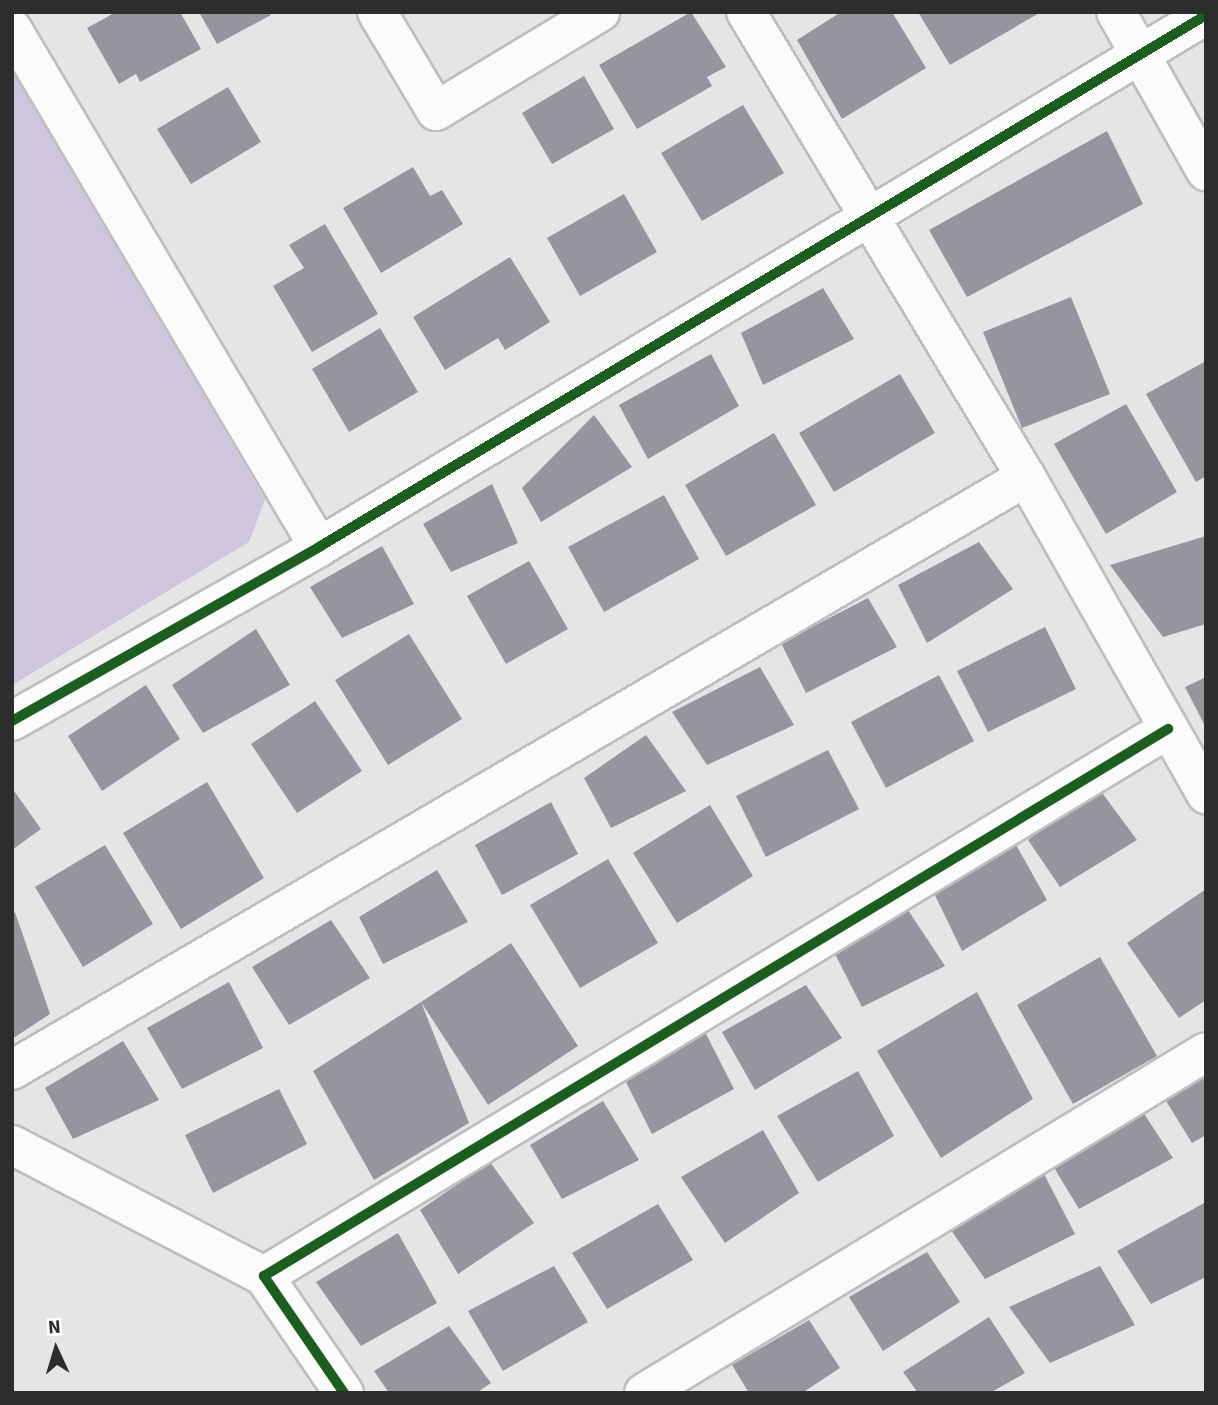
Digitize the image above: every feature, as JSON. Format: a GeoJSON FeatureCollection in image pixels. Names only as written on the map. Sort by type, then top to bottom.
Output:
{"type":"FeatureCollection","features":[{"type":"Feature","properties":{"kind":"street"},"geometry":{"type":"LineString","coordinates":[[377,12],[436,110],[600,12]]}},
{"type":"Feature","properties":{"kind":"street"},"geometry":{"type":"LineString","coordinates":[[746,12],[1026,477],[1206,794]]}},
{"type":"Feature","properties":{"kind":"street"},"geometry":{"type":"LineString","coordinates":[[1116,12],[1206,171]]}},
{"type":"Feature","properties":{"kind":"street"},"geometry":{"type":"LineString","coordinates":[[12,721],[319,547],[872,218],[1206,15]]}},
{"type":"Feature","properties":{"kind":"street"},"geometry":{"type":"LineString","coordinates":[[12,29],[319,547]]}},
{"type":"Feature","properties":{"kind":"street"},"geometry":{"type":"LineString","coordinates":[[12,1070],[1026,477]]}},
{"type":"Feature","properties":{"kind":"street"},"geometry":{"type":"LineString","coordinates":[[264,1276],[1168,729]]}},
{"type":"Feature","properties":{"kind":"street"},"geometry":{"type":"LineString","coordinates":[[643,1393],[1206,1052]]}},
{"type":"Feature","properties":{"kind":"street"},"geometry":{"type":"LineString","coordinates":[[12,1145],[264,1276],[344,1393]]}},
{"type":"Feature","properties":{"kind":"shaded area"},"geometry":{"type":"Polygon","coordinates":[[[12,71],[265,499],[249,542],[12,685],[12,71]]]}},
{"type":"Feature","properties":{"kind":"building"},"geometry":{"type":"Polygon","coordinates":[[[116,12],[180,12],[201,49],[140,82],[136,74],[119,84],[87,28],[116,12]]]}},
{"type":"Feature","properties":{"kind":"building"},"geometry":{"type":"Polygon","coordinates":[[[199,12],[269,12],[271,15],[217,44],[199,12]]]}},
{"type":"Feature","properties":{"kind":"building"},"geometry":{"type":"Polygon","coordinates":[[[691,12],[726,67],[707,77],[712,86],[637,129],[599,65],[691,12]]]}},
{"type":"Feature","properties":{"kind":"building"},"geometry":{"type":"Polygon","coordinates":[[[841,12],[892,12],[926,68],[842,119],[797,40],[841,12]]]}},
{"type":"Feature","properties":{"kind":"building"},"geometry":{"type":"Polygon","coordinates":[[[918,12],[1041,12],[950,65],[918,12]]]}},
{"type":"Feature","properties":{"kind":"building"},"geometry":{"type":"Polygon","coordinates":[[[584,76],[614,129],[552,164],[522,113],[584,76]]]}},
{"type":"Feature","properties":{"kind":"building"},"geometry":{"type":"Polygon","coordinates":[[[228,87],[261,142],[191,184],[157,129],[228,87]]]}},
{"type":"Feature","properties":{"kind":"building"},"geometry":{"type":"Polygon","coordinates":[[[743,105],[784,173],[702,221],[661,153],[743,105]]]}},
{"type":"Feature","properties":{"kind":"building"},"geometry":{"type":"Polygon","coordinates":[[[1107,131],[1143,204],[967,297],[929,230],[1107,131]]]}},
{"type":"Feature","properties":{"kind":"building"},"geometry":{"type":"Polygon","coordinates":[[[413,167],[430,196],[442,190],[463,224],[381,273],[343,208],[413,167]]]}},
{"type":"Feature","properties":{"kind":"building"},"geometry":{"type":"Polygon","coordinates":[[[624,194],[657,252],[580,296],[547,238],[624,194]]]}},
{"type":"Feature","properties":{"kind":"building"},"geometry":{"type":"Polygon","coordinates":[[[325,224],[378,314],[312,352],[273,286],[304,268],[289,245],[325,224]]]}},
{"type":"Feature","properties":{"kind":"building"},"geometry":{"type":"Polygon","coordinates":[[[510,257],[550,322],[505,350],[498,338],[445,370],[413,317],[510,257]]]}},
{"type":"Feature","properties":{"kind":"building"},"geometry":{"type":"Polygon","coordinates":[[[823,288],[854,339],[763,385],[741,333],[823,288]]]}},
{"type":"Feature","properties":{"kind":"building"},"geometry":{"type":"Polygon","coordinates":[[[1071,297],[1110,394],[1022,428],[983,332],[1071,297]]]}},
{"type":"Feature","properties":{"kind":"building"},"geometry":{"type":"Polygon","coordinates":[[[380,328],[418,392],[349,432],[312,369],[380,328]]]}},
{"type":"Feature","properties":{"kind":"building"},"geometry":{"type":"Polygon","coordinates":[[[711,354],[739,406],[648,459],[619,405],[711,354]]]}},
{"type":"Feature","properties":{"kind":"building"},"geometry":{"type":"Polygon","coordinates":[[[1206,361],[1206,476],[1196,482],[1146,394],[1206,361]]]}},
{"type":"Feature","properties":{"kind":"building"},"geometry":{"type":"Polygon","coordinates":[[[900,374],[935,433],[834,492],[799,433],[900,374]]]}},
{"type":"Feature","properties":{"kind":"building"},"geometry":{"type":"Polygon","coordinates":[[[1126,404],[1177,492],[1106,534],[1054,444],[1126,404]]]}},
{"type":"Feature","properties":{"kind":"building"},"geometry":{"type":"Polygon","coordinates":[[[594,415],[632,467],[541,522],[522,488],[594,415]]]}},
{"type":"Feature","properties":{"kind":"building"},"geometry":{"type":"Polygon","coordinates":[[[774,433],[816,505],[726,556],[685,485],[774,433]]]}},
{"type":"Feature","properties":{"kind":"building"},"geometry":{"type":"Polygon","coordinates":[[[492,484],[518,543],[451,572],[423,524],[492,484]]]}},
{"type":"Feature","properties":{"kind":"building"},"geometry":{"type":"Polygon","coordinates":[[[664,495],[699,559],[604,612],[568,547],[664,495]]]}},
{"type":"Feature","properties":{"kind":"building"},"geometry":{"type":"Polygon","coordinates":[[[1206,536],[1206,624],[1163,637],[1110,565],[1206,536]]]}},
{"type":"Feature","properties":{"kind":"building"},"geometry":{"type":"Polygon","coordinates":[[[979,542],[1013,589],[927,643],[898,585],[979,542]]]}},
{"type":"Feature","properties":{"kind":"building"},"geometry":{"type":"Polygon","coordinates":[[[382,546],[414,604],[342,638],[310,587],[382,546]]]}},
{"type":"Feature","properties":{"kind":"building"},"geometry":{"type":"Polygon","coordinates":[[[529,561],[568,629],[506,664],[467,596],[529,561]]]}},
{"type":"Feature","properties":{"kind":"building"},"geometry":{"type":"Polygon","coordinates":[[[868,598],[897,647],[806,693],[781,643],[868,598]]]}},
{"type":"Feature","properties":{"kind":"building"},"geometry":{"type":"Polygon","coordinates":[[[1045,627],[1076,689],[988,732],[957,671],[1045,627]]]}},
{"type":"Feature","properties":{"kind":"building"},"geometry":{"type":"Polygon","coordinates":[[[256,629],[290,685],[203,733],[172,685],[256,629]]]}},
{"type":"Feature","properties":{"kind":"building"},"geometry":{"type":"Polygon","coordinates":[[[409,634],[462,719],[388,765],[335,680],[409,634]]]}},
{"type":"Feature","properties":{"kind":"building"},"geometry":{"type":"Polygon","coordinates":[[[760,667],[794,725],[707,765],[672,712],[760,667]]]}},
{"type":"Feature","properties":{"kind":"building"},"geometry":{"type":"Polygon","coordinates":[[[939,675],[974,741],[886,788],[851,722],[939,675]]]}},
{"type":"Feature","properties":{"kind":"building"},"geometry":{"type":"Polygon","coordinates":[[[1206,677],[1206,728],[1185,687],[1206,677]]]}},
{"type":"Feature","properties":{"kind":"building"},"geometry":{"type":"Polygon","coordinates":[[[146,685],[180,739],[102,791],[68,736],[146,685]]]}},
{"type":"Feature","properties":{"kind":"building"},"geometry":{"type":"Polygon","coordinates":[[[315,701],[362,771],[297,813],[251,744],[315,701]]]}},
{"type":"Feature","properties":{"kind":"building"},"geometry":{"type":"Polygon","coordinates":[[[646,735],[686,791],[611,828],[584,778],[646,735]]]}},
{"type":"Feature","properties":{"kind":"building"},"geometry":{"type":"Polygon","coordinates":[[[828,750],[859,809],[766,857],[736,796],[828,750]]]}},
{"type":"Feature","properties":{"kind":"building"},"geometry":{"type":"Polygon","coordinates":[[[207,782],[264,878],[181,929],[123,833],[207,782]]]}},
{"type":"Feature","properties":{"kind":"building"},"geometry":{"type":"Polygon","coordinates":[[[1097,786],[1137,840],[1060,887],[1028,840],[1097,786]]]}},
{"type":"Feature","properties":{"kind":"building"},"geometry":{"type":"Polygon","coordinates":[[[12,788],[41,829],[12,850],[12,788]]]}},
{"type":"Feature","properties":{"kind":"building"},"geometry":{"type":"Polygon","coordinates":[[[551,802],[578,854],[502,895],[475,845],[551,802]]]}},
{"type":"Feature","properties":{"kind":"building"},"geometry":{"type":"Polygon","coordinates":[[[710,805],[753,876],[677,923],[633,853],[710,805]]]}},
{"type":"Feature","properties":{"kind":"building"},"geometry":{"type":"Polygon","coordinates":[[[1015,843],[1047,900],[962,951],[930,885],[1015,843]]]}},
{"type":"Feature","properties":{"kind":"building"},"geometry":{"type":"Polygon","coordinates":[[[105,845],[153,924],[83,967],[35,887],[105,845]]]}},
{"type":"Feature","properties":{"kind":"building"},"geometry":{"type":"Polygon","coordinates":[[[608,859],[658,943],[580,988],[530,905],[608,859]]]}},
{"type":"Feature","properties":{"kind":"building"},"geometry":{"type":"Polygon","coordinates":[[[437,870],[468,922],[383,964],[359,917],[437,870]]]}},
{"type":"Feature","properties":{"kind":"building"},"geometry":{"type":"Polygon","coordinates":[[[1206,889],[1206,1000],[1179,1018],[1127,943],[1206,889]]]}},
{"type":"Feature","properties":{"kind":"building"},"geometry":{"type":"Polygon","coordinates":[[[908,910],[945,966],[862,1007],[832,948],[908,910]]]}},
{"type":"Feature","properties":{"kind":"building"},"geometry":{"type":"Polygon","coordinates":[[[15,912],[50,1014],[12,1039],[12,914],[15,912]]]}},
{"type":"Feature","properties":{"kind":"building"},"geometry":{"type":"Polygon","coordinates":[[[331,920],[370,978],[289,1025],[252,967],[331,920]]]}},
{"type":"Feature","properties":{"kind":"building"},"geometry":{"type":"Polygon","coordinates":[[[511,943],[578,1046],[488,1105],[421,1002],[511,943]]]}},
{"type":"Feature","properties":{"kind":"building"},"geometry":{"type":"Polygon","coordinates":[[[1100,957],[1157,1056],[1073,1104],[1017,1005],[1100,957]]]}},
{"type":"Feature","properties":{"kind":"building"},"geometry":{"type":"Polygon","coordinates":[[[229,982],[263,1048],[182,1089],[147,1028],[229,982]]]}},
{"type":"Feature","properties":{"kind":"building"},"geometry":{"type":"Polygon","coordinates":[[[806,985],[842,1038],[755,1090],[722,1032],[806,985]]]}},
{"type":"Feature","properties":{"kind":"building"},"geometry":{"type":"Polygon","coordinates":[[[977,992],[1033,1099],[941,1158],[877,1051],[977,992]]]}},
{"type":"Feature","properties":{"kind":"building"},"geometry":{"type":"Polygon","coordinates":[[[421,1002],[469,1123],[374,1180],[313,1071],[421,1002]]]}},
{"type":"Feature","properties":{"kind":"building"},"geometry":{"type":"Polygon","coordinates":[[[704,1030],[734,1089],[652,1134],[622,1074],[704,1030]]]}},
{"type":"Feature","properties":{"kind":"building"},"geometry":{"type":"Polygon","coordinates":[[[123,1041],[159,1100],[73,1139],[45,1088],[123,1041]]]}},
{"type":"Feature","properties":{"kind":"building"},"geometry":{"type":"Polygon","coordinates":[[[858,1071],[894,1136],[818,1182],[777,1116],[858,1071]]]}},
{"type":"Feature","properties":{"kind":"building"},"geometry":{"type":"Polygon","coordinates":[[[1206,1072],[1206,1135],[1192,1143],[1163,1096],[1206,1072]]]}},
{"type":"Feature","properties":{"kind":"building"},"geometry":{"type":"Polygon","coordinates":[[[279,1089],[307,1144],[213,1193],[185,1135],[279,1089]]]}},
{"type":"Feature","properties":{"kind":"building"},"geometry":{"type":"Polygon","coordinates":[[[603,1101],[639,1160],[562,1199],[530,1145],[603,1101]]]}},
{"type":"Feature","properties":{"kind":"building"},"geometry":{"type":"Polygon","coordinates":[[[1139,1106],[1173,1158],[1079,1209],[1050,1161],[1139,1106]]]}},
{"type":"Feature","properties":{"kind":"building"},"geometry":{"type":"Polygon","coordinates":[[[763,1130],[799,1193],[725,1243],[681,1177],[763,1130]]]}},
{"type":"Feature","properties":{"kind":"building"},"geometry":{"type":"Polygon","coordinates":[[[490,1162],[534,1223],[458,1274],[420,1210],[490,1162]]]}},
{"type":"Feature","properties":{"kind":"building"},"geometry":{"type":"Polygon","coordinates":[[[1044,1174],[1075,1234],[985,1279],[951,1230],[1044,1174]]]}},
{"type":"Feature","properties":{"kind":"building"},"geometry":{"type":"Polygon","coordinates":[[[1206,1202],[1206,1277],[1151,1304],[1117,1251],[1206,1202]]]}},
{"type":"Feature","properties":{"kind":"building"},"geometry":{"type":"Polygon","coordinates":[[[658,1204],[693,1260],[607,1309],[572,1253],[658,1204]]]}},
{"type":"Feature","properties":{"kind":"building"},"geometry":{"type":"Polygon","coordinates":[[[398,1233],[437,1303],[361,1346],[316,1282],[398,1233]]]}},
{"type":"Feature","properties":{"kind":"building"},"geometry":{"type":"Polygon","coordinates":[[[927,1252],[960,1302],[883,1351],[849,1297],[927,1252]]]}},
{"type":"Feature","properties":{"kind":"building"},"geometry":{"type":"Polygon","coordinates":[[[554,1266],[588,1322],[503,1371],[468,1311],[554,1266]]]}},
{"type":"Feature","properties":{"kind":"building"},"geometry":{"type":"Polygon","coordinates":[[[1100,1266],[1135,1325],[1050,1363],[1009,1307],[1100,1266]]]}},
{"type":"Feature","properties":{"kind":"building"},"geometry":{"type":"Polygon","coordinates":[[[989,1317],[1025,1373],[990,1393],[918,1393],[903,1372],[989,1317]]]}},
{"type":"Feature","properties":{"kind":"building"},"geometry":{"type":"Polygon","coordinates":[[[809,1320],[840,1368],[802,1393],[749,1393],[732,1365],[809,1320]]]}},
{"type":"Feature","properties":{"kind":"building"},"geometry":{"type":"Polygon","coordinates":[[[449,1326],[491,1383],[476,1393],[389,1393],[374,1371],[449,1326]]]}},
{"type":"Feature","properties":{"kind":"cycle path"},"geometry":{"type":"LineString","coordinates":[[12,721],[319,547],[1206,15]]}},
{"type":"Feature","properties":{"kind":"cycle path"},"geometry":{"type":"LineString","coordinates":[[344,1393],[264,1276],[1168,729]]}}]}
